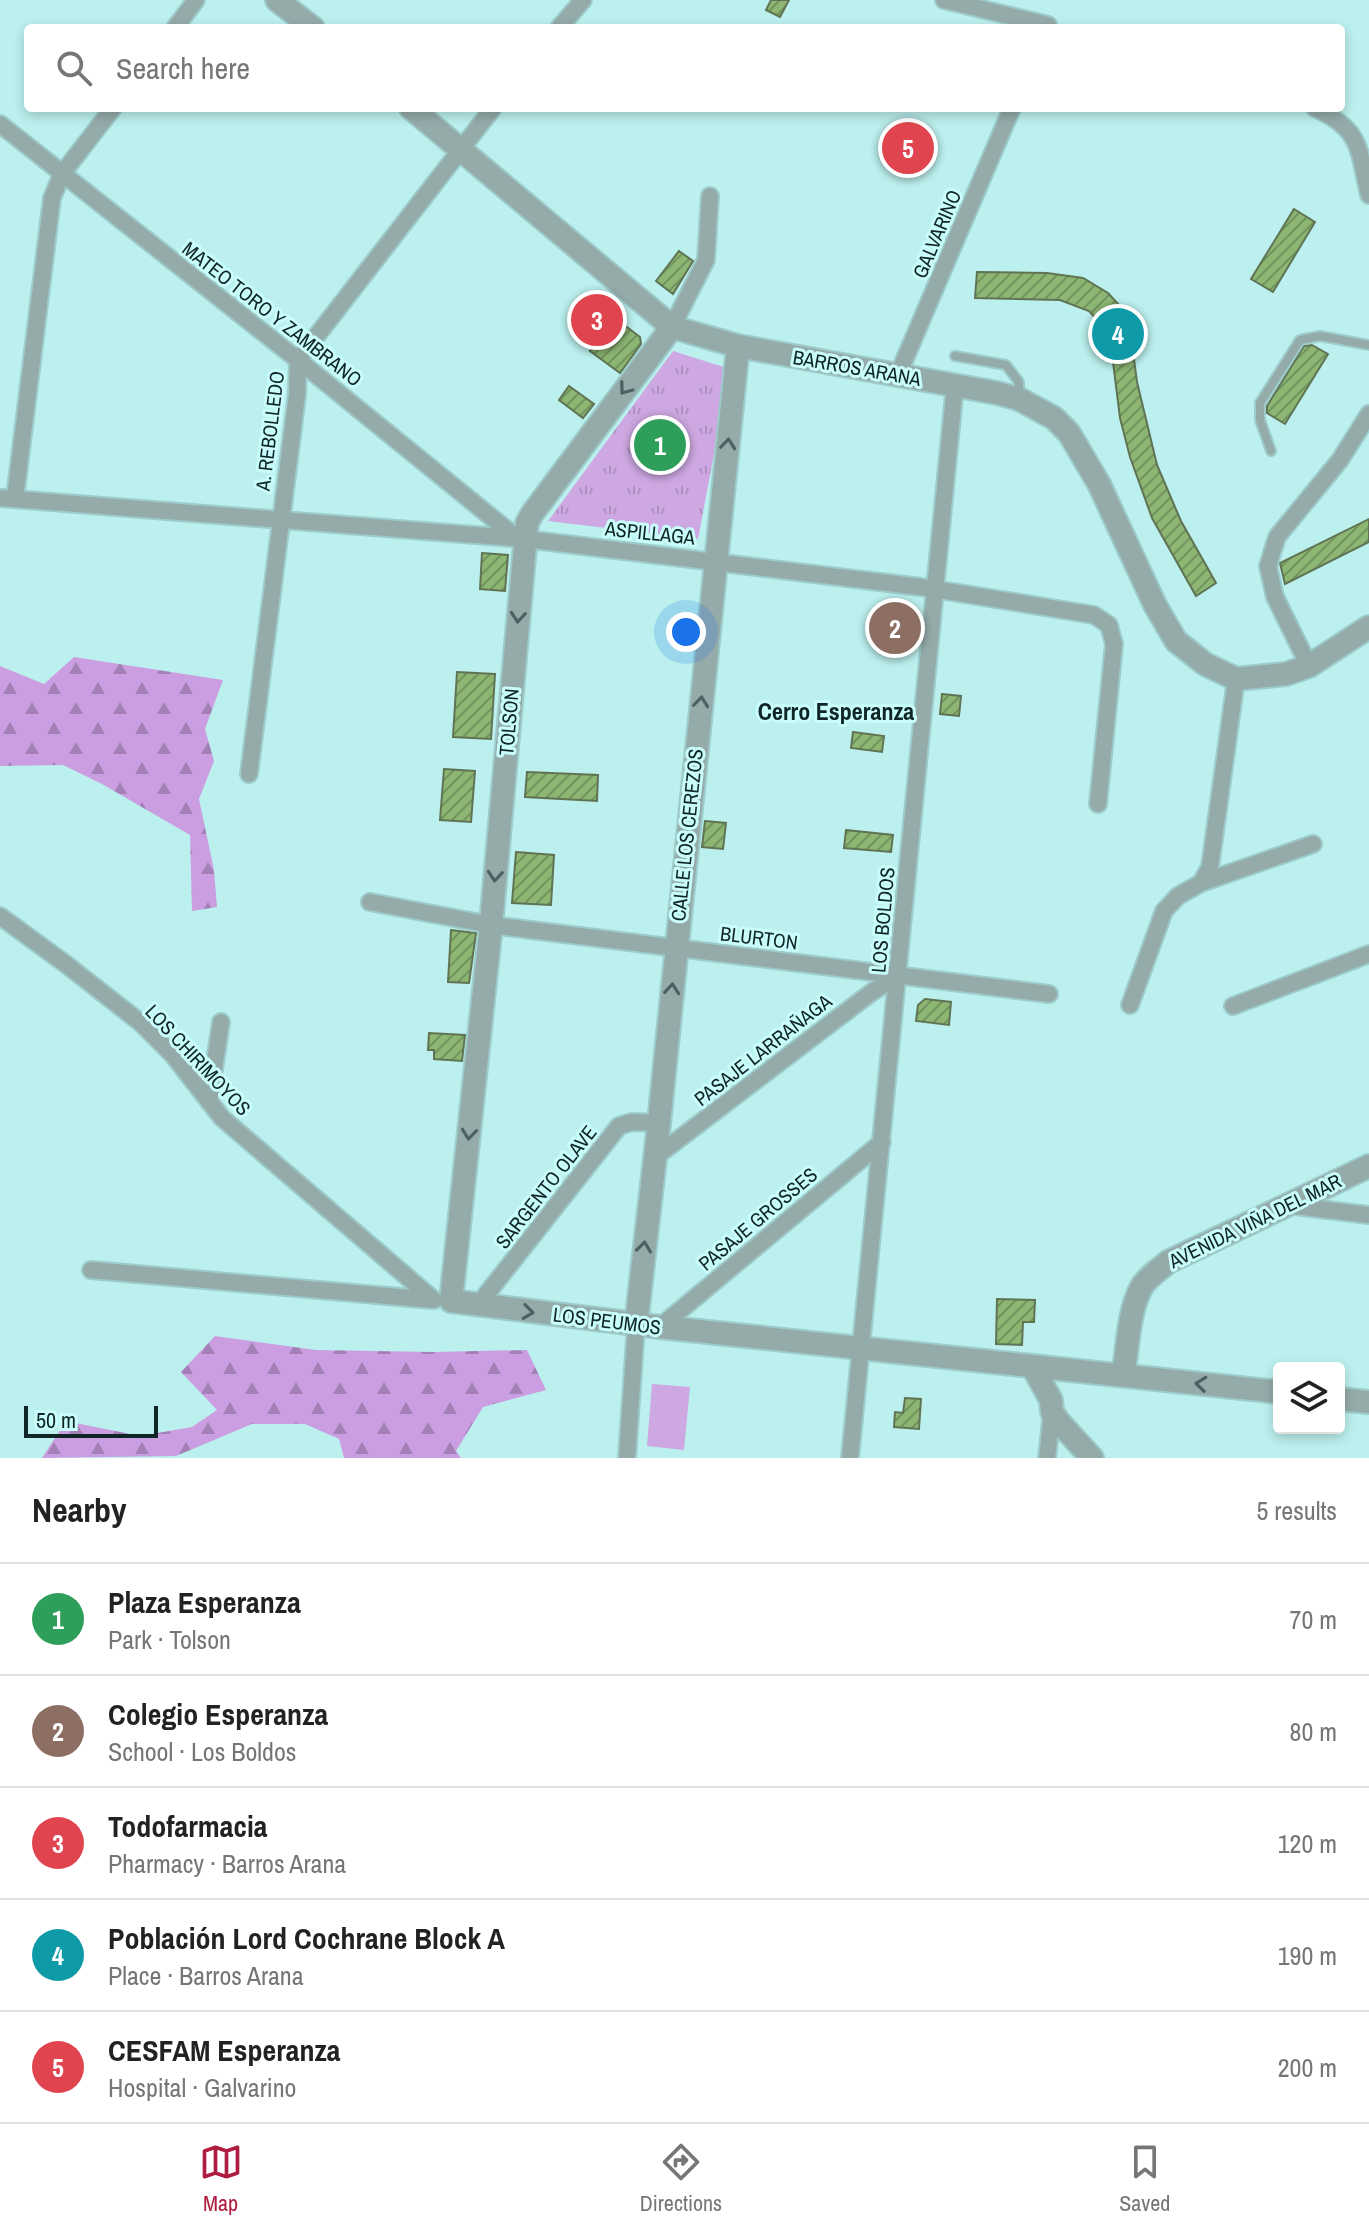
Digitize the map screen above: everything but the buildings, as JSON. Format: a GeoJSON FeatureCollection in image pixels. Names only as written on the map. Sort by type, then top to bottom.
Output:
{"type":"FeatureCollection","features":[{"type":"Feature","properties":{"kind":"street"},"geometry":{"type":"LineString","coordinates":[[178,24],[196,0]]}},
{"type":"Feature","properties":{"kind":"street"},"geometry":{"type":"LineString","coordinates":[[277,0],[308,24]]}},
{"type":"Feature","properties":{"kind":"street"},"geometry":{"type":"LineString","coordinates":[[562,24],[583,0]]}},
{"type":"Feature","properties":{"kind":"street"},"geometry":{"type":"LineString","coordinates":[[944,0],[1039,24]]}},
{"type":"Feature","properties":{"kind":"street"},"geometry":{"type":"LineString","coordinates":[[7,498],[48,218],[62,174],[110,112]]}},
{"type":"Feature","properties":{"kind":"street","name":"BARROS ARANA"},"geometry":{"type":"LineString","coordinates":[[416,112],[672,327],[738,346],[1019,399],[1054,418],[1069,433],[1099,484],[1155,605],[1176,641],[1205,664],[1236,679]]}},
{"type":"Feature","properties":{"kind":"street","name":"A. REBOLLEDO"},"geometry":{"type":"LineString","coordinates":[[249,774],[297,395],[298,360],[490,112]]}},
{"type":"Feature","properties":{"kind":"street","name":"GALVARINO"},"geometry":{"type":"LineString","coordinates":[[898,375],[1010,112]]}},
{"type":"Feature","properties":{"kind":"street"},"geometry":{"type":"LineString","coordinates":[[1324,112],[1351,129],[1364,153],[1369,195]]}},
{"type":"Feature","properties":{"kind":"street","name":"MATEO TORO Y ZAMBRANO"},"geometry":{"type":"LineString","coordinates":[[0,124],[521,538]]}},
{"type":"Feature","properties":{"kind":"street","name":"TOLSON"},"geometry":{"type":"LineString","coordinates":[[442,1301],[491,925],[521,538],[532,514],[672,327],[706,260],[710,196]]}},
{"type":"Feature","properties":{"kind":"street","name":"CALLE LOS CEREZOS"},"geometry":{"type":"LineString","coordinates":[[636,1325],[738,346]]}},
{"type":"Feature","properties":{"kind":"street","name":"LOS BOLDOS"},"geometry":{"type":"LineString","coordinates":[[850,1458],[955,385]]}},
{"type":"Feature","properties":{"kind":"street"},"geometry":{"type":"LineString","coordinates":[[1309,666],[1275,597],[1268,566],[1277,537],[1340,460],[1369,414]]}},
{"type":"Feature","properties":{"kind":"street","name":"ASPILLAGA"},"geometry":{"type":"LineString","coordinates":[[7,498],[521,538],[934,589],[1094,615],[1109,625],[1114,644],[1098,804]]}},
{"type":"Feature","properties":{"kind":"street"},"geometry":{"type":"LineString","coordinates":[[1201,883],[1210,867],[1236,679],[1286,674],[1309,666],[1369,627]]}},
{"type":"Feature","properties":{"kind":"street"},"geometry":{"type":"LineString","coordinates":[[1130,1005],[1164,911],[1178,896],[1201,883],[1313,844]]}},
{"type":"Feature","properties":{"kind":"street","name":"BLURTON"},"geometry":{"type":"LineString","coordinates":[[370,902],[491,925],[1049,994]]}},
{"type":"Feature","properties":{"kind":"street","name":"LOS CHIRIMOYOS"},"geometry":{"type":"LineString","coordinates":[[0,916],[141,1023],[173,1055],[222,1118],[442,1301]]}},
{"type":"Feature","properties":{"kind":"street"},"geometry":{"type":"LineString","coordinates":[[1233,1006],[1369,954]]}},
{"type":"Feature","properties":{"kind":"street","name":"PASAJE LARRAÑAGA"},"geometry":{"type":"LineString","coordinates":[[654,1158],[897,976]]}},
{"type":"Feature","properties":{"kind":"street"},"geometry":{"type":"LineString","coordinates":[[209,1102],[221,1022]]}},
{"type":"Feature","properties":{"kind":"street","name":"SARGENTO OLAVE"},"geometry":{"type":"LineString","coordinates":[[478,1305],[619,1126],[632,1122],[659,1123]]}},
{"type":"Feature","properties":{"kind":"street","name":"PASAJE GROSSES"},"geometry":{"type":"LineString","coordinates":[[660,1327],[882,1142]]}},
{"type":"Feature","properties":{"kind":"street","name":"AVENIDA VIÑA DEL MAR"},"geometry":{"type":"LineString","coordinates":[[1123,1375],[1135,1306],[1141,1287],[1153,1274],[1168,1262],[1369,1166]]}},
{"type":"Feature","properties":{"kind":"street"},"geometry":{"type":"LineString","coordinates":[[1285,1205],[1369,1215]]}},
{"type":"Feature","properties":{"kind":"street","name":"LOS PEUMOS"},"geometry":{"type":"LineString","coordinates":[[91,1270],[442,1301],[636,1325],[1273,1391]]}},
{"type":"Feature","properties":{"kind":"street"},"geometry":{"type":"LineString","coordinates":[[627,1458],[636,1325]]}},
{"type":"Feature","properties":{"kind":"street"},"geometry":{"type":"LineString","coordinates":[[1032,1366],[1067,1432],[1092,1458]]}},
{"type":"Feature","properties":{"kind":"street"},"geometry":{"type":"LineString","coordinates":[[1047,1458],[1052,1406],[1066,1370]]}},
{"type":"Feature","properties":{"kind":"street"},"geometry":{"type":"LineString","coordinates":[[1345,1400],[1369,1402]]}},
{"type":"Feature","properties":{"kind":"lane"},"geometry":{"type":"LineString","coordinates":[[1271,451],[1260,420],[1260,403],[1300,340],[1320,336],[1369,345]]}},
{"type":"Feature","properties":{"kind":"lane"},"geometry":{"type":"LineString","coordinates":[[955,356],[1006,365],[1019,382],[1019,399]]}},
{"type":"Feature","properties":{"kind":"green space"},"geometry":{"type":"Polygon","coordinates":[[[673,351],[730,369],[698,539],[548,521],[673,351]]]}},
{"type":"Feature","properties":{"kind":"green space"},"geometry":{"type":"Polygon","coordinates":[[[74,657],[223,680],[205,729],[214,761],[199,799],[214,870],[217,907],[192,911],[190,835],[63,765],[0,766],[0,666],[44,684],[74,657]]]}},
{"type":"Feature","properties":{"kind":"green space"},"geometry":{"type":"Polygon","coordinates":[[[215,1336],[316,1350],[527,1350],[546,1390],[483,1407],[456,1451],[461,1458],[344,1458],[339,1439],[305,1424],[252,1424],[176,1456],[42,1458],[66,1421],[140,1436],[192,1427],[217,1410],[181,1372],[215,1336]]]}},
{"type":"Feature","properties":{"kind":"green space"},"geometry":{"type":"Polygon","coordinates":[[[652,1384],[690,1387],[684,1450],[647,1446],[652,1384]]]}},
{"type":"Feature","properties":{"kind":"place","name":"CESFAM Esperanza"},"geometry":{"type":"Point","coordinates":[908,148]}},
{"type":"Feature","properties":{"kind":"place","name":"Todofarmacia"},"geometry":{"type":"Point","coordinates":[597,320]}},
{"type":"Feature","properties":{"kind":"place","name":"Población Lord Cochrane Block A"},"geometry":{"type":"Point","coordinates":[1118,334]}},
{"type":"Feature","properties":{"kind":"place","name":"Plaza Esperanza"},"geometry":{"type":"Point","coordinates":[660,445]}},
{"type":"Feature","properties":{"kind":"place","name":"Colegio Esperanza"},"geometry":{"type":"Point","coordinates":[895,628]}},
{"type":"Feature","properties":{"kind":"district","name":"Cerro Esperanza"},"geometry":{"type":"Point","coordinates":[836,712]}}]}
